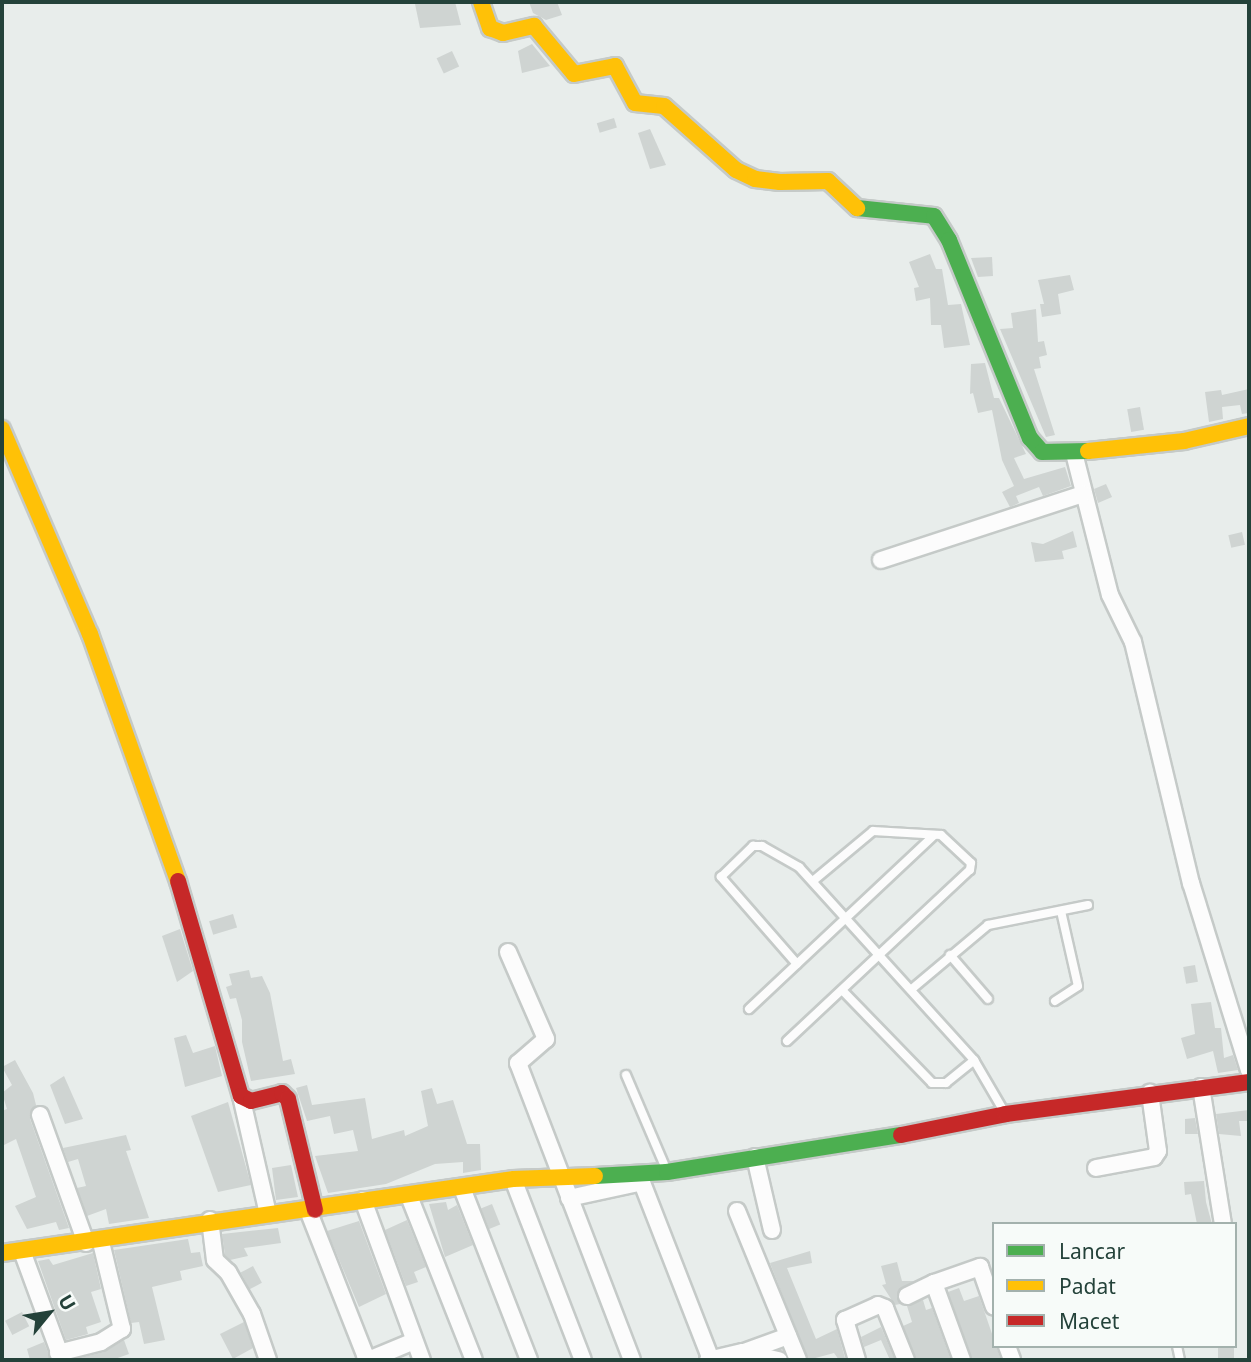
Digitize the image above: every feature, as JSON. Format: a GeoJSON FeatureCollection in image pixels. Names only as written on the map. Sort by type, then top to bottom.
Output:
{"type":"FeatureCollection","features":[{"type":"Feature","properties":{"kind":"street"},"geometry":{"type":"LineString","coordinates":[[481,2],[491,28],[503,33],[534,26],[574,74],[615,66],[635,103],[664,106],[736,170],[755,179],[780,182],[828,181],[860,210],[927,212],[934,216],[949,240],[1030,438],[1042,452],[1074,453],[1184,440],[1249,426]]}},
{"type":"Feature","properties":{"kind":"street"},"geometry":{"type":"LineString","coordinates":[[2,429],[90,635],[152,797],[216,998],[268,1214]]}},
{"type":"Feature","properties":{"kind":"street"},"geometry":{"type":"LineString","coordinates":[[1074,453],[1110,595],[1133,642],[1191,883],[1249,1070]]}},
{"type":"Feature","properties":{"kind":"street"},"geometry":{"type":"LineString","coordinates":[[881,560],[1083,494]]}},
{"type":"Feature","properties":{"kind":"street"},"geometry":{"type":"LineString","coordinates":[[508,952],[544,1031],[544,1044],[517,1063],[632,1360]]}},
{"type":"Feature","properties":{"kind":"street"},"geometry":{"type":"LineString","coordinates":[[569,1198],[667,1172],[852,1144],[1006,1114],[1249,1082]]}},
{"type":"Feature","properties":{"kind":"street"},"geometry":{"type":"LineString","coordinates":[[1201,1087],[1223,1222]]}},
{"type":"Feature","properties":{"kind":"street"},"geometry":{"type":"LineString","coordinates":[[241,1096],[251,1101],[282,1093],[288,1098],[311,1210],[365,1355],[371,1359],[414,1341]]}},
{"type":"Feature","properties":{"kind":"street"},"geometry":{"type":"LineString","coordinates":[[1096,1168],[1154,1157],[1158,1151],[1150,1093]]}},
{"type":"Feature","properties":{"kind":"street"},"geometry":{"type":"LineString","coordinates":[[22,1251],[60,1357],[101,1342],[122,1329],[94,1242],[40,1115]]}},
{"type":"Feature","properties":{"kind":"street"},"geometry":{"type":"LineString","coordinates":[[755,1157],[772,1230]]}},
{"type":"Feature","properties":{"kind":"street"},"geometry":{"type":"LineString","coordinates":[[2,1253],[94,1242],[210,1220],[311,1210],[513,1179],[561,1174],[639,1179]]}},
{"type":"Feature","properties":{"kind":"street"},"geometry":{"type":"LineString","coordinates":[[513,1179],[583,1360]]}},
{"type":"Feature","properties":{"kind":"street"},"geometry":{"type":"LineString","coordinates":[[639,1179],[710,1360],[788,1336]]}},
{"type":"Feature","properties":{"kind":"street"},"geometry":{"type":"LineString","coordinates":[[462,1188],[528,1360]]}},
{"type":"Feature","properties":{"kind":"street"},"geometry":{"type":"LineString","coordinates":[[409,1196],[474,1360]]}},
{"type":"Feature","properties":{"kind":"street"},"geometry":{"type":"LineString","coordinates":[[363,1200],[422,1360]]}},
{"type":"Feature","properties":{"kind":"street"},"geometry":{"type":"LineString","coordinates":[[737,1211],[798,1360]]}},
{"type":"Feature","properties":{"kind":"street"},"geometry":{"type":"LineString","coordinates":[[210,1220],[215,1261],[228,1272],[252,1314],[268,1360]]}},
{"type":"Feature","properties":{"kind":"street"},"geometry":{"type":"LineString","coordinates":[[907,1296],[934,1283],[980,1267],[992,1301]]}},
{"type":"Feature","properties":{"kind":"street"},"geometry":{"type":"LineString","coordinates":[[934,1283],[962,1360]]}},
{"type":"Feature","properties":{"kind":"street"},"geometry":{"type":"LineString","coordinates":[[857,1360],[845,1320],[878,1305],[885,1308],[906,1360]]}},
{"type":"Feature","properties":{"kind":"street"},"geometry":{"type":"LineString","coordinates":[[743,1352],[779,1360]]}},
{"type":"Feature","properties":{"kind":"lane"},"geometry":{"type":"LineString","coordinates":[[787,1041],[970,870],[969,858],[946,837],[873,831],[813,881]]}},
{"type":"Feature","properties":{"kind":"lane"},"geometry":{"type":"LineString","coordinates":[[749,1009],[934,835]]}},
{"type":"Feature","properties":{"kind":"lane"},"geometry":{"type":"LineString","coordinates":[[797,964],[727,887],[721,873],[746,850],[762,846],[799,866],[913,988],[975,1060],[1006,1114]]}},
{"type":"Feature","properties":{"kind":"lane"},"geometry":{"type":"LineString","coordinates":[[913,988],[988,925],[1088,905]]}},
{"type":"Feature","properties":{"kind":"lane"},"geometry":{"type":"LineString","coordinates":[[1055,1001],[1078,986],[1061,911]]}},
{"type":"Feature","properties":{"kind":"lane"},"geometry":{"type":"LineString","coordinates":[[950,955],[988,999]]}},
{"type":"Feature","properties":{"kind":"lane"},"geometry":{"type":"LineString","coordinates":[[842,990],[932,1083],[946,1083],[975,1060]]}},
{"type":"Feature","properties":{"kind":"lane"},"geometry":{"type":"LineString","coordinates":[[626,1075],[667,1172]]}},
{"type":"Feature","properties":{"kind":"building"},"geometry":{"type":"Polygon","coordinates":[[[455,2],[461,25],[420,28],[415,4],[455,2]]]}},
{"type":"Feature","properties":{"kind":"building"},"geometry":{"type":"Polygon","coordinates":[[[529,2],[557,2],[562,15],[546,20],[533,13],[529,2]]]}},
{"type":"Feature","properties":{"kind":"building"},"geometry":{"type":"Polygon","coordinates":[[[532,44],[550,66],[522,73],[518,51],[532,44]]]}},
{"type":"Feature","properties":{"kind":"building"},"geometry":{"type":"Polygon","coordinates":[[[452,51],[459,66],[444,74],[437,58],[452,51]]]}},
{"type":"Feature","properties":{"kind":"building"},"geometry":{"type":"Polygon","coordinates":[[[614,118],[617,128],[600,133],[597,123],[614,118]]]}},
{"type":"Feature","properties":{"kind":"building"},"geometry":{"type":"Polygon","coordinates":[[[650,129],[666,165],[650,169],[638,133],[650,129]]]}},
{"type":"Feature","properties":{"kind":"building"},"geometry":{"type":"Polygon","coordinates":[[[930,254],[936,269],[942,269],[948,305],[961,304],[970,345],[944,348],[941,325],[931,325],[930,298],[916,301],[914,288],[919,287],[909,262],[930,254]]]}},
{"type":"Feature","properties":{"kind":"building"},"geometry":{"type":"Polygon","coordinates":[[[992,257],[993,276],[978,277],[971,258],[992,257]]]}},
{"type":"Feature","properties":{"kind":"building"},"geometry":{"type":"Polygon","coordinates":[[[1070,275],[1074,290],[1058,294],[1061,314],[1042,317],[1040,304],[1044,304],[1038,280],[1070,275]]]}},
{"type":"Feature","properties":{"kind":"building"},"geometry":{"type":"Polygon","coordinates":[[[1036,309],[1038,342],[1044,341],[1047,355],[1039,357],[1041,368],[1034,369],[1055,435],[1046,437],[1000,329],[1013,328],[1011,313],[1036,309]]]}},
{"type":"Feature","properties":{"kind":"building"},"geometry":{"type":"Polygon","coordinates":[[[985,363],[994,398],[999,398],[1026,454],[1014,458],[1024,479],[1065,467],[1071,486],[1043,496],[1039,487],[1016,496],[1019,503],[1010,507],[1002,492],[1014,486],[1002,460],[992,410],[978,413],[973,393],[970,394],[971,364],[985,363]]]}},
{"type":"Feature","properties":{"kind":"building"},"geometry":{"type":"Polygon","coordinates":[[[1249,389],[1249,413],[1242,414],[1240,405],[1222,407],[1223,419],[1209,422],[1205,392],[1221,390],[1222,395],[1249,389]]]}},
{"type":"Feature","properties":{"kind":"building"},"geometry":{"type":"Polygon","coordinates":[[[1140,407],[1144,430],[1131,432],[1127,409],[1140,407]]]}},
{"type":"Feature","properties":{"kind":"building"},"geometry":{"type":"Polygon","coordinates":[[[1106,484],[1112,497],[1098,503],[1094,489],[1106,484]]]}},
{"type":"Feature","properties":{"kind":"building"},"geometry":{"type":"Polygon","coordinates":[[[1073,531],[1077,547],[1062,551],[1064,559],[1035,562],[1031,542],[1043,544],[1073,531]]]}},
{"type":"Feature","properties":{"kind":"building"},"geometry":{"type":"Polygon","coordinates":[[[1242,532],[1245,545],[1231,548],[1228,535],[1242,532]]]}},
{"type":"Feature","properties":{"kind":"building"},"geometry":{"type":"Polygon","coordinates":[[[233,914],[237,927],[213,935],[209,921],[233,914]]]}},
{"type":"Feature","properties":{"kind":"building"},"geometry":{"type":"Polygon","coordinates":[[[180,929],[193,971],[177,982],[162,936],[180,929]]]}},
{"type":"Feature","properties":{"kind":"building"},"geometry":{"type":"Polygon","coordinates":[[[1195,965],[1198,982],[1186,984],[1183,967],[1195,965]]]}},
{"type":"Feature","properties":{"kind":"building"},"geometry":{"type":"Polygon","coordinates":[[[249,970],[251,978],[262,976],[270,993],[283,1061],[291,1059],[295,1074],[251,1081],[242,1042],[242,1020],[236,998],[230,999],[226,987],[232,985],[229,974],[249,970]]]}},
{"type":"Feature","properties":{"kind":"building"},"geometry":{"type":"Polygon","coordinates":[[[1211,1002],[1215,1028],[1221,1028],[1224,1058],[1233,1055],[1238,1070],[1218,1073],[1213,1051],[1187,1059],[1181,1038],[1195,1034],[1191,1004],[1211,1002]]]}},
{"type":"Feature","properties":{"kind":"building"},"geometry":{"type":"Polygon","coordinates":[[[186,1035],[193,1053],[215,1046],[222,1076],[185,1087],[174,1038],[186,1035]]]}},
{"type":"Feature","properties":{"kind":"building"},"geometry":{"type":"Polygon","coordinates":[[[15,1060],[33,1093],[36,1105],[30,1119],[69,1228],[59,1230],[56,1222],[27,1229],[15,1206],[36,1197],[16,1139],[2,1146],[2,1111],[7,1109],[2,1093],[12,1085],[2,1067],[15,1060]]]}},
{"type":"Feature","properties":{"kind":"building"},"geometry":{"type":"Polygon","coordinates":[[[64,1076],[83,1119],[65,1124],[50,1085],[64,1076]]]}},
{"type":"Feature","properties":{"kind":"building"},"geometry":{"type":"Polygon","coordinates":[[[307,1085],[312,1105],[365,1098],[372,1139],[404,1130],[405,1136],[428,1126],[421,1091],[432,1088],[437,1104],[453,1100],[467,1144],[480,1144],[481,1170],[463,1173],[463,1162],[435,1164],[386,1184],[328,1193],[315,1156],[358,1151],[353,1130],[334,1134],[330,1116],[307,1121],[296,1088],[307,1085]]]}},
{"type":"Feature","properties":{"kind":"building"},"geometry":{"type":"Polygon","coordinates":[[[228,1102],[251,1185],[218,1192],[191,1116],[228,1102]]]}},
{"type":"Feature","properties":{"kind":"building"},"geometry":{"type":"Polygon","coordinates":[[[1249,1110],[1249,1121],[1239,1121],[1241,1136],[1219,1134],[1216,1114],[1249,1110]]]}},
{"type":"Feature","properties":{"kind":"building"},"geometry":{"type":"Polygon","coordinates":[[[1195,1118],[1198,1134],[1185,1134],[1185,1119],[1195,1118]]]}},
{"type":"Feature","properties":{"kind":"building"},"geometry":{"type":"Polygon","coordinates":[[[126,1135],[131,1150],[126,1151],[149,1218],[109,1224],[106,1209],[87,1216],[77,1188],[86,1186],[78,1159],[68,1162],[63,1148],[126,1135]]]}},
{"type":"Feature","properties":{"kind":"building"},"geometry":{"type":"Polygon","coordinates":[[[291,1165],[298,1197],[276,1200],[272,1168],[291,1165]]]}},
{"type":"Feature","properties":{"kind":"building"},"geometry":{"type":"Polygon","coordinates":[[[1204,1181],[1211,1222],[1197,1222],[1191,1194],[1185,1195],[1184,1182],[1204,1181]]]}},
{"type":"Feature","properties":{"kind":"building"},"geometry":{"type":"Polygon","coordinates":[[[446,1202],[448,1210],[457,1205],[473,1245],[445,1257],[429,1204],[446,1202]]]}},
{"type":"Feature","properties":{"kind":"building"},"geometry":{"type":"Polygon","coordinates":[[[492,1204],[500,1224],[489,1229],[481,1208],[492,1204]]]}},
{"type":"Feature","properties":{"kind":"building"},"geometry":{"type":"Polygon","coordinates":[[[407,1220],[426,1267],[414,1272],[418,1282],[406,1286],[385,1230],[407,1220]]]}},
{"type":"Feature","properties":{"kind":"building"},"geometry":{"type":"Polygon","coordinates":[[[359,1221],[386,1294],[359,1307],[327,1231],[359,1221]]]}},
{"type":"Feature","properties":{"kind":"building"},"geometry":{"type":"Polygon","coordinates":[[[278,1228],[281,1243],[244,1248],[248,1256],[230,1260],[225,1255],[222,1234],[278,1228]]]}},
{"type":"Feature","properties":{"kind":"building"},"geometry":{"type":"Polygon","coordinates":[[[188,1239],[191,1253],[200,1252],[203,1266],[180,1271],[182,1280],[152,1287],[165,1340],[144,1344],[139,1322],[131,1323],[114,1250],[188,1239]]]}},
{"type":"Feature","properties":{"kind":"building"},"geometry":{"type":"Polygon","coordinates":[[[810,1251],[812,1263],[787,1268],[816,1339],[837,1329],[845,1358],[839,1360],[834,1353],[808,1360],[770,1263],[810,1251]]]}},
{"type":"Feature","properties":{"kind":"building"},"geometry":{"type":"Polygon","coordinates":[[[93,1253],[101,1289],[91,1292],[101,1322],[86,1327],[88,1334],[66,1340],[38,1261],[49,1259],[53,1265],[93,1253]]]}},
{"type":"Feature","properties":{"kind":"building"},"geometry":{"type":"Polygon","coordinates":[[[897,1262],[902,1281],[914,1281],[899,1290],[900,1304],[895,1305],[882,1285],[886,1284],[881,1266],[897,1262]]]}},
{"type":"Feature","properties":{"kind":"building"},"geometry":{"type":"Polygon","coordinates":[[[253,1266],[262,1283],[250,1289],[241,1273],[253,1266]]]}},
{"type":"Feature","properties":{"kind":"building"},"geometry":{"type":"Polygon","coordinates":[[[959,1288],[964,1301],[979,1296],[992,1334],[992,1348],[997,1348],[1001,1360],[972,1360],[948,1292],[959,1288]]]}},
{"type":"Feature","properties":{"kind":"building"},"geometry":{"type":"Polygon","coordinates":[[[923,1300],[926,1310],[932,1308],[951,1360],[916,1360],[903,1326],[912,1322],[907,1306],[923,1300]]]}},
{"type":"Feature","properties":{"kind":"building"},"geometry":{"type":"Polygon","coordinates":[[[22,1312],[29,1326],[12,1335],[5,1321],[22,1312]]]}},
{"type":"Feature","properties":{"kind":"building"},"geometry":{"type":"Polygon","coordinates":[[[244,1322],[253,1348],[233,1359],[220,1334],[244,1322]]]}},
{"type":"Feature","properties":{"kind":"building"},"geometry":{"type":"Polygon","coordinates":[[[881,1327],[895,1360],[890,1360],[881,1340],[864,1347],[861,1337],[881,1327]]]}},
{"type":"Feature","properties":{"kind":"building"},"geometry":{"type":"Polygon","coordinates":[[[124,1340],[129,1354],[112,1360],[72,1360],[104,1352],[124,1340]]]}},
{"type":"Feature","properties":{"kind":"building"},"geometry":{"type":"Polygon","coordinates":[[[44,1342],[51,1360],[30,1360],[27,1349],[44,1342]]]}},
{"type":"Feature","properties":{"kind":"building"},"geometry":{"type":"Polygon","coordinates":[[[1218,1348],[1234,1348],[1234,1360],[1218,1360],[1218,1348]]]}},
{"type":"Feature","properties":{"kind":"traffic: fast"},"geometry":{"type":"LineString","coordinates":[[857,208],[934,216],[949,240],[1030,438],[1042,452],[1088,451]]}},
{"type":"Feature","properties":{"kind":"traffic: fast"},"geometry":{"type":"LineString","coordinates":[[595,1176],[667,1172],[901,1135]]}},
{"type":"Feature","properties":{"kind":"traffic: slow"},"geometry":{"type":"LineString","coordinates":[[481,2],[490,28],[503,33],[534,26],[574,74],[615,66],[635,103],[664,106],[736,170],[755,179],[780,182],[828,181],[857,208]]}},
{"type":"Feature","properties":{"kind":"traffic: slow"},"geometry":{"type":"LineString","coordinates":[[1088,451],[1184,441],[1249,426]]}},
{"type":"Feature","properties":{"kind":"traffic: slow"},"geometry":{"type":"LineString","coordinates":[[2,429],[90,634],[178,881]]}},
{"type":"Feature","properties":{"kind":"traffic: slow"},"geometry":{"type":"LineString","coordinates":[[2,1253],[513,1179],[595,1176]]}},
{"type":"Feature","properties":{"kind":"traffic: jam"},"geometry":{"type":"LineString","coordinates":[[178,881],[241,1096],[251,1101],[282,1093],[288,1099],[315,1210]]}},
{"type":"Feature","properties":{"kind":"traffic: jam"},"geometry":{"type":"LineString","coordinates":[[901,1135],[1006,1114],[1249,1082]]}}]}
